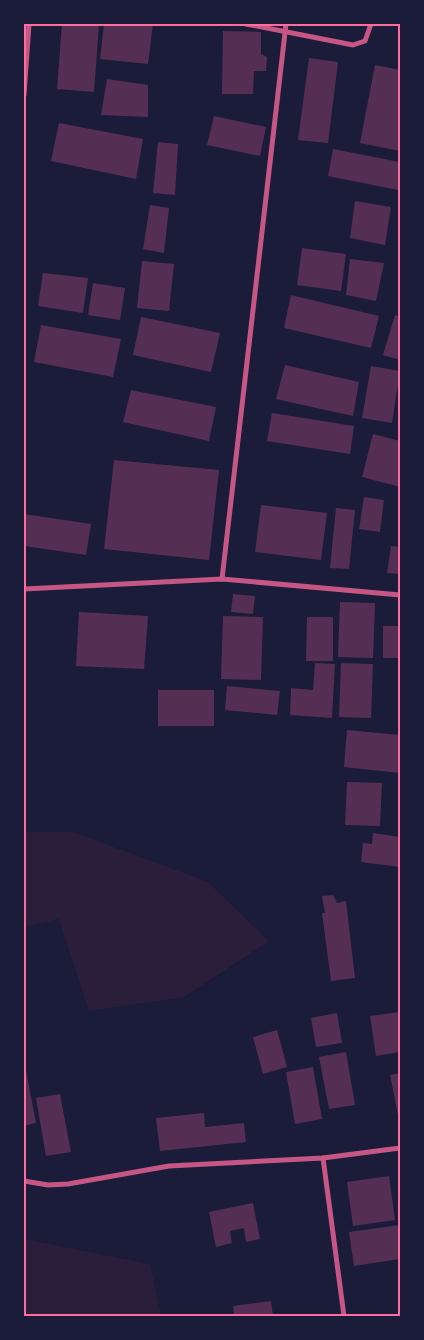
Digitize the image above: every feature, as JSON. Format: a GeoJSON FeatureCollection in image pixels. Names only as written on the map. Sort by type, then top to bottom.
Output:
{"type":"FeatureCollection","features":[{"type":"Feature","properties":{"kind":"street"},"geometry":{"type":"LineString","coordinates":[[24,95],[29,24]]}},
{"type":"Feature","properties":{"kind":"street"},"geometry":{"type":"LineString","coordinates":[[246,24],[353,45],[365,41],[371,24]]}},
{"type":"Feature","properties":{"kind":"street"},"geometry":{"type":"LineString","coordinates":[[222,579],[286,24]]}},
{"type":"Feature","properties":{"kind":"street"},"geometry":{"type":"LineString","coordinates":[[24,589],[222,579],[400,595]]}},
{"type":"Feature","properties":{"kind":"street"},"geometry":{"type":"LineString","coordinates":[[24,1181],[48,1185],[68,1184],[169,1166],[323,1158],[400,1148]]}},
{"type":"Feature","properties":{"kind":"street"},"geometry":{"type":"LineString","coordinates":[[323,1158],[344,1316]]}},
{"type":"Feature","properties":{"kind":"shaded area"},"geometry":{"type":"Polygon","coordinates":[[[24,832],[73,832],[208,882],[269,941],[184,997],[89,1011],[59,919],[24,927],[24,832]]]}},
{"type":"Feature","properties":{"kind":"shaded area"},"geometry":{"type":"Polygon","coordinates":[[[24,1239],[150,1264],[161,1316],[24,1316],[24,1239]]]}},
{"type":"Feature","properties":{"kind":"building"},"geometry":{"type":"Polygon","coordinates":[[[62,24],[99,24],[94,92],[57,89],[62,24]]]}},
{"type":"Feature","properties":{"kind":"building"},"geometry":{"type":"Polygon","coordinates":[[[104,24],[153,24],[148,64],[100,59],[104,24]]]}},
{"type":"Feature","properties":{"kind":"building"},"geometry":{"type":"Polygon","coordinates":[[[223,31],[261,32],[261,54],[267,57],[266,71],[254,71],[253,94],[222,94],[223,31]]]}},
{"type":"Feature","properties":{"kind":"building"},"geometry":{"type":"Polygon","coordinates":[[[309,58],[338,62],[328,143],[298,140],[309,58]]]}},
{"type":"Feature","properties":{"kind":"building"},"geometry":{"type":"Polygon","coordinates":[[[375,65],[400,70],[400,151],[360,143],[375,65]]]}},
{"type":"Feature","properties":{"kind":"building"},"geometry":{"type":"Polygon","coordinates":[[[107,79],[148,85],[148,117],[101,115],[107,79]]]}},
{"type":"Feature","properties":{"kind":"building"},"geometry":{"type":"Polygon","coordinates":[[[214,116],[266,127],[260,156],[207,145],[214,116]]]}},
{"type":"Feature","properties":{"kind":"building"},"geometry":{"type":"Polygon","coordinates":[[[59,123],[143,139],[136,179],[51,161],[59,123]]]}},
{"type":"Feature","properties":{"kind":"building"},"geometry":{"type":"Polygon","coordinates":[[[158,142],[178,144],[175,195],[153,193],[158,142]]]}},
{"type":"Feature","properties":{"kind":"building"},"geometry":{"type":"Polygon","coordinates":[[[333,149],[400,162],[398,190],[328,176],[333,149]]]}},
{"type":"Feature","properties":{"kind":"building"},"geometry":{"type":"Polygon","coordinates":[[[355,201],[391,207],[385,245],[350,238],[355,201]]]}},
{"type":"Feature","properties":{"kind":"building"},"geometry":{"type":"Polygon","coordinates":[[[150,205],[169,208],[164,253],[143,249],[150,205]]]}},
{"type":"Feature","properties":{"kind":"building"},"geometry":{"type":"Polygon","coordinates":[[[302,248],[346,254],[341,291],[297,285],[302,248]]]}},
{"type":"Feature","properties":{"kind":"building"},"geometry":{"type":"Polygon","coordinates":[[[350,259],[384,263],[376,301],[346,295],[350,259]]]}},
{"type":"Feature","properties":{"kind":"building"},"geometry":{"type":"Polygon","coordinates":[[[142,261],[174,264],[169,311],[137,308],[142,261]]]}},
{"type":"Feature","properties":{"kind":"building"},"geometry":{"type":"Polygon","coordinates":[[[43,273],[88,278],[83,313],[38,306],[43,273]]]}},
{"type":"Feature","properties":{"kind":"building"},"geometry":{"type":"Polygon","coordinates":[[[93,283],[125,288],[120,320],[88,315],[93,283]]]}},
{"type":"Feature","properties":{"kind":"building"},"geometry":{"type":"Polygon","coordinates":[[[291,295],[379,316],[371,348],[284,328],[291,295]]]}},
{"type":"Feature","properties":{"kind":"building"},"geometry":{"type":"Polygon","coordinates":[[[395,315],[400,317],[400,360],[383,355],[395,315]]]}},
{"type":"Feature","properties":{"kind":"building"},"geometry":{"type":"Polygon","coordinates":[[[141,317],[220,333],[211,372],[133,355],[141,317]]]}},
{"type":"Feature","properties":{"kind":"building"},"geometry":{"type":"Polygon","coordinates":[[[41,325],[121,339],[113,377],[34,362],[41,325]]]}},
{"type":"Feature","properties":{"kind":"building"},"geometry":{"type":"Polygon","coordinates":[[[285,365],[359,382],[353,416],[276,399],[285,365]]]}},
{"type":"Feature","properties":{"kind":"building"},"geometry":{"type":"Polygon","coordinates":[[[371,366],[400,371],[392,423],[362,418],[371,366]]]}},
{"type":"Feature","properties":{"kind":"building"},"geometry":{"type":"Polygon","coordinates":[[[131,390],[216,407],[209,441],[123,422],[131,390]]]}},
{"type":"Feature","properties":{"kind":"building"},"geometry":{"type":"Polygon","coordinates":[[[272,413],[354,426],[350,454],[267,441],[272,413]]]}},
{"type":"Feature","properties":{"kind":"building"},"geometry":{"type":"Polygon","coordinates":[[[373,434],[400,441],[400,487],[362,477],[373,434]]]}},
{"type":"Feature","properties":{"kind":"building"},"geometry":{"type":"Polygon","coordinates":[[[114,460],[219,470],[209,560],[104,549],[114,460]]]}},
{"type":"Feature","properties":{"kind":"building"},"geometry":{"type":"Polygon","coordinates":[[[364,497],[384,500],[380,532],[359,529],[364,497]]]}},
{"type":"Feature","properties":{"kind":"building"},"geometry":{"type":"Polygon","coordinates":[[[261,505],[327,513],[321,560],[255,552],[261,505]]]}},
{"type":"Feature","properties":{"kind":"building"},"geometry":{"type":"Polygon","coordinates":[[[336,508],[355,510],[349,569],[330,568],[336,508]]]}},
{"type":"Feature","properties":{"kind":"building"},"geometry":{"type":"Polygon","coordinates":[[[24,514],[91,524],[86,555],[24,546],[24,514]]]}},
{"type":"Feature","properties":{"kind":"building"},"geometry":{"type":"Polygon","coordinates":[[[391,546],[400,547],[400,574],[387,573],[391,546]]]}},
{"type":"Feature","properties":{"kind":"building"},"geometry":{"type":"Polygon","coordinates":[[[233,594],[255,596],[253,614],[231,612],[233,594]]]}},
{"type":"Feature","properties":{"kind":"building"},"geometry":{"type":"Polygon","coordinates":[[[340,602],[375,603],[373,658],[338,657],[340,602]]]}},
{"type":"Feature","properties":{"kind":"building"},"geometry":{"type":"Polygon","coordinates":[[[79,612],[148,616],[144,669],[76,666],[79,612]]]}},
{"type":"Feature","properties":{"kind":"building"},"geometry":{"type":"Polygon","coordinates":[[[223,616],[263,617],[261,680],[221,679],[223,616]]]}},
{"type":"Feature","properties":{"kind":"building"},"geometry":{"type":"Polygon","coordinates":[[[307,617],[333,617],[333,661],[306,661],[307,617]]]}},
{"type":"Feature","properties":{"kind":"building"},"geometry":{"type":"Polygon","coordinates":[[[383,626],[400,626],[400,658],[383,658],[383,626]]]}},
{"type":"Feature","properties":{"kind":"building"},"geometry":{"type":"Polygon","coordinates":[[[315,663],[335,664],[332,718],[290,715],[291,688],[313,690],[315,663]]]}},
{"type":"Feature","properties":{"kind":"building"},"geometry":{"type":"Polygon","coordinates":[[[341,663],[373,664],[371,718],[339,717],[341,663]]]}},
{"type":"Feature","properties":{"kind":"building"},"geometry":{"type":"Polygon","coordinates":[[[227,686],[280,691],[277,715],[225,710],[227,686]]]}},
{"type":"Feature","properties":{"kind":"building"},"geometry":{"type":"Polygon","coordinates":[[[158,690],[214,690],[214,726],[158,726],[158,690]]]}},
{"type":"Feature","properties":{"kind":"building"},"geometry":{"type":"Polygon","coordinates":[[[347,730],[400,735],[400,773],[344,767],[347,730]]]}},
{"type":"Feature","properties":{"kind":"building"},"geometry":{"type":"Polygon","coordinates":[[[347,782],[382,783],[380,826],[345,825],[347,782]]]}},
{"type":"Feature","properties":{"kind":"building"},"geometry":{"type":"Polygon","coordinates":[[[373,833],[400,837],[400,867],[361,862],[363,843],[372,844],[373,833]]]}},
{"type":"Feature","properties":{"kind":"building"},"geometry":{"type":"Polygon","coordinates":[[[333,895],[337,903],[346,901],[355,978],[331,981],[322,913],[325,913],[322,896],[333,895]]]}},
{"type":"Feature","properties":{"kind":"building"},"geometry":{"type":"Polygon","coordinates":[[[400,1012],[400,1052],[376,1056],[370,1016],[400,1012]]]}},
{"type":"Feature","properties":{"kind":"building"},"geometry":{"type":"Polygon","coordinates":[[[337,1013],[342,1043],[316,1047],[311,1018],[337,1013]]]}},
{"type":"Feature","properties":{"kind":"building"},"geometry":{"type":"Polygon","coordinates":[[[277,1030],[287,1067],[263,1074],[253,1037],[277,1030]]]}},
{"type":"Feature","properties":{"kind":"building"},"geometry":{"type":"Polygon","coordinates":[[[346,1052],[355,1105],[329,1109],[319,1057],[346,1052]]]}},
{"type":"Feature","properties":{"kind":"building"},"geometry":{"type":"Polygon","coordinates":[[[313,1067],[322,1119],[295,1124],[286,1072],[313,1067]]]}},
{"type":"Feature","properties":{"kind":"building"},"geometry":{"type":"Polygon","coordinates":[[[24,1070],[26,1070],[36,1123],[24,1126],[24,1070]]]}},
{"type":"Feature","properties":{"kind":"building"},"geometry":{"type":"Polygon","coordinates":[[[400,1073],[400,1120],[399,1120],[390,1075],[400,1073]]]}},
{"type":"Feature","properties":{"kind":"building"},"geometry":{"type":"Polygon","coordinates":[[[60,1094],[71,1152],[46,1156],[36,1098],[60,1094]]]}},
{"type":"Feature","properties":{"kind":"building"},"geometry":{"type":"Polygon","coordinates":[[[204,1113],[205,1127],[244,1123],[246,1142],[160,1151],[156,1118],[204,1113]]]}},
{"type":"Feature","properties":{"kind":"building"},"geometry":{"type":"Polygon","coordinates":[[[389,1176],[395,1220],[353,1226],[347,1182],[389,1176]]]}},
{"type":"Feature","properties":{"kind":"building"},"geometry":{"type":"Polygon","coordinates":[[[253,1203],[260,1239],[246,1242],[244,1228],[230,1231],[232,1243],[216,1247],[209,1212],[253,1203]]]}},
{"type":"Feature","properties":{"kind":"building"},"geometry":{"type":"Polygon","coordinates":[[[400,1225],[400,1259],[354,1266],[349,1232],[400,1225]]]}},
{"type":"Feature","properties":{"kind":"building"},"geometry":{"type":"Polygon","coordinates":[[[271,1301],[273,1316],[234,1316],[233,1306],[271,1301]]]}}]}
